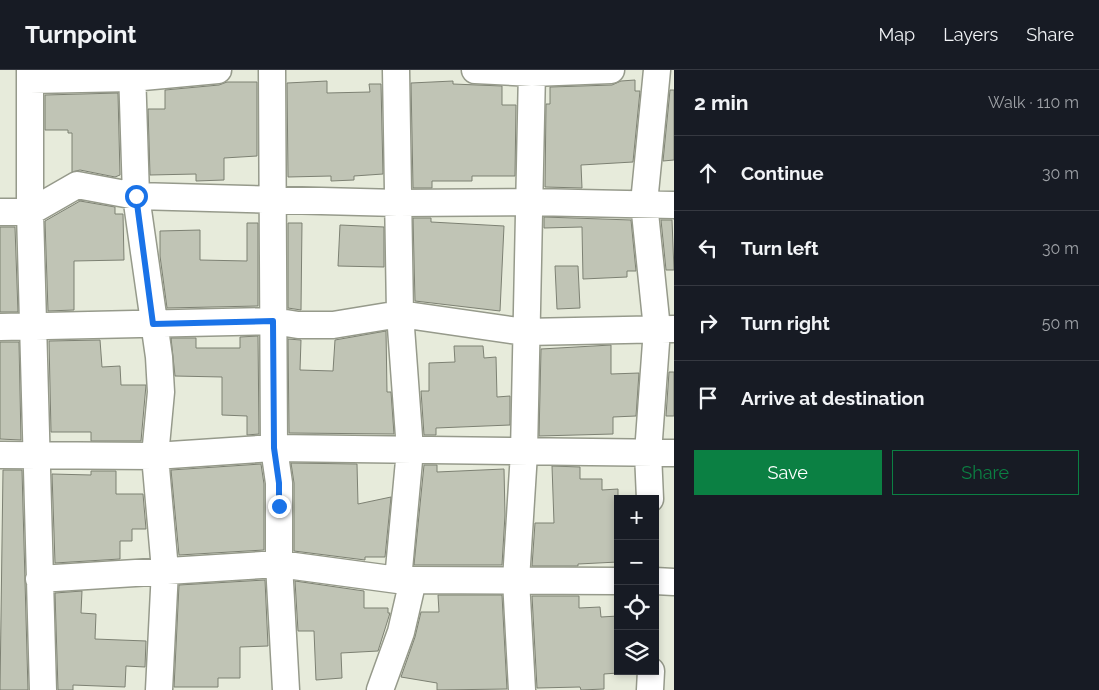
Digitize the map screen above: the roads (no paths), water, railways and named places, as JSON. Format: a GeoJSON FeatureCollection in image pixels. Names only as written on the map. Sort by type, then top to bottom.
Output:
{"type":"FeatureCollection","features":[{"type":"Feature","properties":{"kind":"street"},"geometry":{"type":"LineString","coordinates":[[43,690],[39,578],[35,325],[30,212],[30,75],[132,74],[218,70]]}},
{"type":"Feature","properties":{"kind":"street"},"geometry":{"type":"LineString","coordinates":[[272,70],[274,448],[279,483],[279,564],[286,690]]}},
{"type":"Feature","properties":{"kind":"street"},"geometry":{"type":"LineString","coordinates":[[380,690],[401,632],[406,580],[410,450],[400,314],[396,70]]}},
{"type":"Feature","properties":{"kind":"street"},"geometry":{"type":"LineString","coordinates":[[475,70],[611,70]]}},
{"type":"Feature","properties":{"kind":"street"},"geometry":{"type":"LineString","coordinates":[[650,495],[648,454],[666,329],[644,203],[657,70]]}},
{"type":"Feature","properties":{"kind":"street"},"geometry":{"type":"LineString","coordinates":[[522,690],[516,580],[524,453],[525,332],[530,202],[532,71]]}},
{"type":"Feature","properties":{"kind":"street"},"geometry":{"type":"LineString","coordinates":[[132,74],[136,196],[159,358],[161,392],[155,456],[165,570],[159,690]]}},
{"type":"Feature","properties":{"kind":"street"},"geometry":{"type":"LineString","coordinates":[[0,212],[30,212],[77,185],[136,196],[398,203],[530,202],[674,205]]}},
{"type":"Feature","properties":{"kind":"street"},"geometry":{"type":"LineString","coordinates":[[0,327],[273,321],[298,325],[332,325],[400,314],[525,332],[666,329]]}},
{"type":"Feature","properties":{"kind":"street"},"geometry":{"type":"LineString","coordinates":[[0,455],[155,456],[274,448],[524,453],[674,453]]}},
{"type":"Feature","properties":{"kind":"street"},"geometry":{"type":"LineString","coordinates":[[39,578],[279,564],[406,580],[614,581]]}},
{"type":"Feature","properties":{"kind":"street"},"geometry":{"type":"LineString","coordinates":[[659,581],[674,582]]}},
{"type":"Feature","properties":{"kind":"street"},"geometry":{"type":"LineString","coordinates":[[650,690],[651,675]]}}]}
